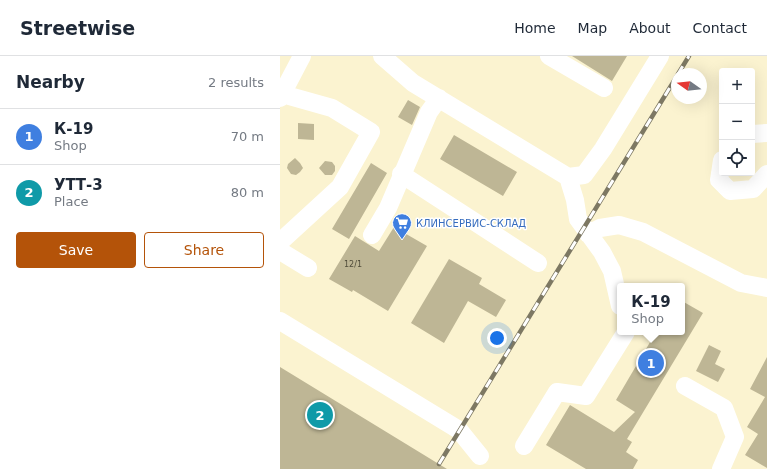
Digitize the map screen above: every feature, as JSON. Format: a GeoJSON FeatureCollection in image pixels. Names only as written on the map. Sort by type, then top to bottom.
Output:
{"type":"FeatureCollection","features":[{"type":"Feature","properties":{"kind":"lane"},"geometry":{"type":"LineString","coordinates":[[280,242],[340,187],[371,132],[332,108],[281,96],[302,56]]}},
{"type":"Feature","properties":{"kind":"lane"},"geometry":{"type":"LineString","coordinates":[[382,56],[414,83],[568,177],[584,175],[603,149],[660,56]]}},
{"type":"Feature","properties":{"kind":"lane"},"geometry":{"type":"LineString","coordinates":[[549,56],[604,88]]}},
{"type":"Feature","properties":{"kind":"lane"},"geometry":{"type":"LineString","coordinates":[[372,235],[388,208],[401,174],[429,112],[439,98]]}},
{"type":"Feature","properties":{"kind":"lane"},"geometry":{"type":"LineString","coordinates":[[755,134],[767,133]]}},
{"type":"Feature","properties":{"kind":"lane"},"geometry":{"type":"LineString","coordinates":[[401,174],[538,263]]}},
{"type":"Feature","properties":{"kind":"lane"},"geometry":{"type":"LineString","coordinates":[[720,176],[719,180],[730,191],[752,189],[767,174]]}},
{"type":"Feature","properties":{"kind":"lane"},"geometry":{"type":"LineString","coordinates":[[568,177],[576,200],[578,219],[602,252],[612,271],[617,293]]}},
{"type":"Feature","properties":{"kind":"lane"},"geometry":{"type":"LineString","coordinates":[[588,234],[600,228],[619,225],[643,232],[741,283],[767,288]]}},
{"type":"Feature","properties":{"kind":"lane"},"geometry":{"type":"LineString","coordinates":[[280,251],[308,268]]}},
{"type":"Feature","properties":{"kind":"lane"},"geometry":{"type":"LineString","coordinates":[[280,321],[459,430],[480,456]]}},
{"type":"Feature","properties":{"kind":"lane"},"geometry":{"type":"LineString","coordinates":[[524,446],[557,392],[586,396],[624,335]]}},
{"type":"Feature","properties":{"kind":"lane"},"geometry":{"type":"LineString","coordinates":[[685,386],[724,408],[735,437],[721,469]]}},
{"type":"Feature","properties":{"kind":"building"},"geometry":{"type":"Polygon","coordinates":[[[572,56],[627,56],[612,81],[572,56]]]}},
{"type":"Feature","properties":{"kind":"building"},"geometry":{"type":"Polygon","coordinates":[[[408,100],[420,107],[412,125],[398,117],[408,100]]]}},
{"type":"Feature","properties":{"kind":"building"},"geometry":{"type":"Polygon","coordinates":[[[298,123],[314,124],[314,140],[298,139],[298,123]]]}},
{"type":"Feature","properties":{"kind":"building"},"geometry":{"type":"Polygon","coordinates":[[[454,135],[517,172],[503,196],[440,159],[454,135]]]}},
{"type":"Feature","properties":{"kind":"building"},"geometry":{"type":"Polygon","coordinates":[[[295,158],[303,168],[296,175],[291,174],[287,168],[288,164],[295,158]]]}},
{"type":"Feature","properties":{"kind":"building"},"geometry":{"type":"Polygon","coordinates":[[[325,161],[332,162],[335,166],[335,171],[332,175],[325,175],[319,168],[325,161]]]}},
{"type":"Feature","properties":{"kind":"building"},"geometry":{"type":"Polygon","coordinates":[[[371,163],[387,173],[349,239],[332,229],[371,163]]]}},
{"type":"Feature","properties":{"kind":"building"},"geometry":{"type":"Polygon","coordinates":[[[394,227],[427,246],[388,311],[353,290],[352,292],[329,279],[355,236],[379,251],[394,227]]]}},
{"type":"Feature","properties":{"kind":"building"},"geometry":{"type":"Polygon","coordinates":[[[449,259],[482,278],[479,284],[506,300],[496,317],[468,301],[444,343],[411,323],[449,259]]]}},
{"type":"Feature","properties":{"kind":"building"},"geometry":{"type":"Polygon","coordinates":[[[685,303],[703,313],[627,439],[632,442],[626,452],[638,460],[633,469],[586,469],[546,445],[570,405],[614,432],[635,412],[616,400],[654,335],[685,335],[685,303]]]}},
{"type":"Feature","properties":{"kind":"building"},"geometry":{"type":"Polygon","coordinates":[[[709,345],[721,351],[715,364],[725,369],[718,382],[696,371],[709,345]]]}},
{"type":"Feature","properties":{"kind":"building"},"geometry":{"type":"Polygon","coordinates":[[[767,357],[767,468],[745,455],[758,434],[747,427],[765,397],[750,389],[767,357]]]}},
{"type":"Feature","properties":{"kind":"building"},"geometry":{"type":"Polygon","coordinates":[[[280,367],[447,469],[280,469],[280,367]]]}},
{"type":"Feature","properties":{"kind":"railway"},"geometry":{"type":"LineString","coordinates":[[682,68],[689,56]]}},
{"type":"Feature","properties":{"kind":"railway"},"geometry":{"type":"LineString","coordinates":[[439,464],[671,86]]}},
{"type":"Feature","properties":{"kind":"place","name":"КЛИНСЕРВИС-СКЛАД"},"geometry":{"type":"Point","coordinates":[402,240]}},
{"type":"Feature","properties":{"kind":"place","name":"К-19"},"geometry":{"type":"Point","coordinates":[651,363]}},
{"type":"Feature","properties":{"kind":"place","name":"УТТ-3"},"geometry":{"type":"Point","coordinates":[320,415]}}]}
